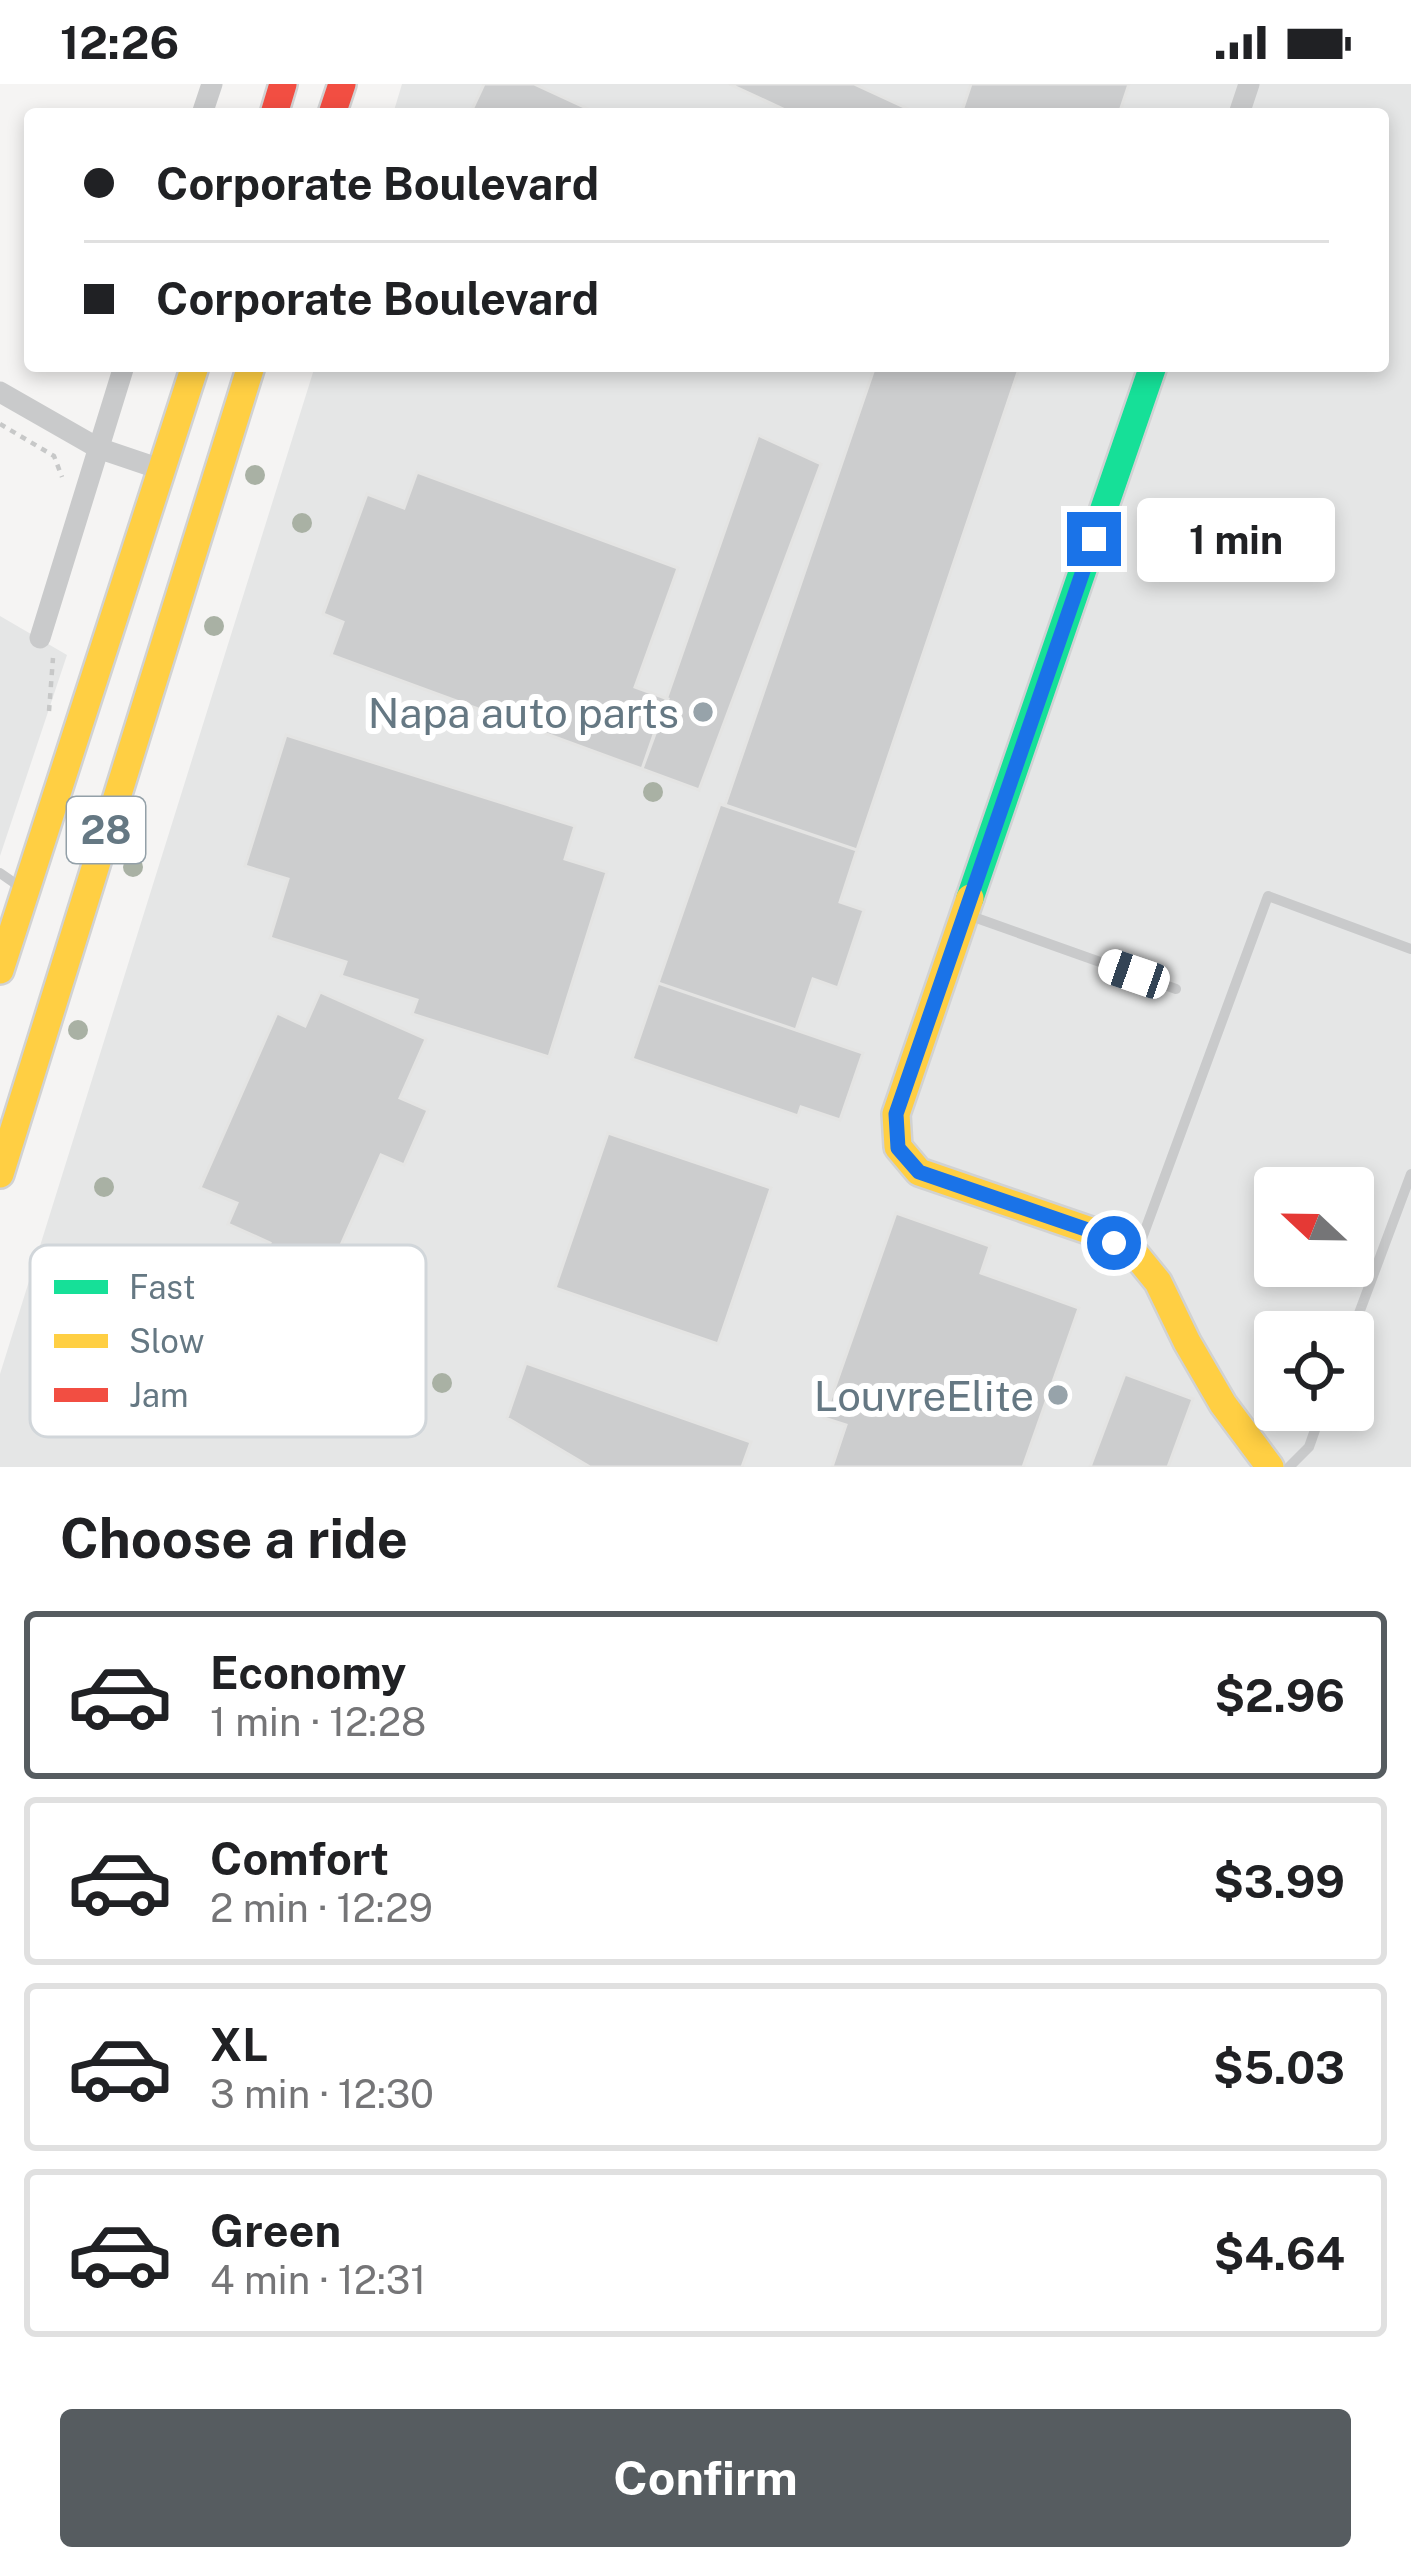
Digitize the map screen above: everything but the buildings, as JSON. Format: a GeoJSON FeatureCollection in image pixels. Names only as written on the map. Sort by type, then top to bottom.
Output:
{"type":"FeatureCollection","features":[{"type":"Feature","properties":{"kind":"main road","name":"28"},"geometry":{"type":"LineString","coordinates":[[0,970],[193,372]]}},
{"type":"Feature","properties":{"kind":"main road","name":"28"},"geometry":{"type":"LineString","coordinates":[[0,1174],[249,372]]}},
{"type":"Feature","properties":{"kind":"main road"},"geometry":{"type":"LineString","coordinates":[[1152,372],[896,1114],[898,1148],[919,1172],[1091,1231],[1136,1255],[1158,1282],[1223,1404],[1270,1467]]}},
{"type":"Feature","properties":{"kind":"main road"},"geometry":{"type":"LineString","coordinates":[[163,470],[212,486]]}},
{"type":"Feature","properties":{"kind":"street"},"geometry":{"type":"LineString","coordinates":[[40,638],[122,372]]}},
{"type":"Feature","properties":{"kind":"street"},"geometry":{"type":"LineString","coordinates":[[0,392],[98,448],[163,470]]}},
{"type":"Feature","properties":{"kind":"lane"},"geometry":{"type":"LineString","coordinates":[[0,873],[26,891]]}},
{"type":"Feature","properties":{"kind":"lane"},"geometry":{"type":"LineString","coordinates":[[1136,1255],[1268,896],[1411,949]]}},
{"type":"Feature","properties":{"kind":"lane"},"geometry":{"type":"LineString","coordinates":[[965,914],[1176,989]]}},
{"type":"Feature","properties":{"kind":"lane"},"geometry":{"type":"LineString","coordinates":[[1360,1311],[1411,1174]]}},
{"type":"Feature","properties":{"kind":"lane"},"geometry":{"type":"LineString","coordinates":[[1289,1467],[1309,1447],[1315,1431]]}},
{"type":"Feature","properties":{"kind":"path"},"geometry":{"type":"LineString","coordinates":[[0,424],[54,456]]}},
{"type":"Feature","properties":{"kind":"shaded area"},"geometry":{"type":"Polygon","coordinates":[[[402,84],[1411,84],[1411,1467],[0,1467],[0,1374],[30,1278],[30,1437],[426,1437],[426,1245],[40,1245],[313,372],[1389,372],[1389,108],[395,108],[402,84]]]}},
{"type":"Feature","properties":{"kind":"shaded area"},"geometry":{"type":"Polygon","coordinates":[[[0,616],[67,655],[0,856],[0,616]]]}},
{"type":"Feature","properties":{"kind":"traffic: fast"},"geometry":{"type":"LineString","coordinates":[[970,898],[1151,372]]}},
{"type":"Feature","properties":{"kind":"traffic: slow"},"geometry":{"type":"LineString","coordinates":[[0,970],[193,372]]}},
{"type":"Feature","properties":{"kind":"traffic: slow"},"geometry":{"type":"LineString","coordinates":[[0,1174],[249,372]]}},
{"type":"Feature","properties":{"kind":"traffic: slow"},"geometry":{"type":"LineString","coordinates":[[970,898],[896,1114],[898,1147],[919,1172],[1091,1231],[1136,1255],[1158,1282],[1223,1404],[1270,1467]]}},
{"type":"Feature","properties":{"kind":"traffic: jam"},"geometry":{"type":"LineString","coordinates":[[276,108],[283,84]]}},
{"type":"Feature","properties":{"kind":"traffic: jam"},"geometry":{"type":"LineString","coordinates":[[334,108],[342,84]]}},
{"type":"Feature","properties":{"kind":"place","name":"Napa auto parts"},"geometry":{"type":"Point","coordinates":[703,712]}},
{"type":"Feature","properties":{"kind":"place","name":"LouvreElite"},"geometry":{"type":"Point","coordinates":[1058,1395]}},
{"type":"Feature","properties":{"kind":"route"},"geometry":{"type":"LineString","coordinates":[[1094,539],[896,1114],[898,1148],[919,1172],[1114,1243]]}}]}
